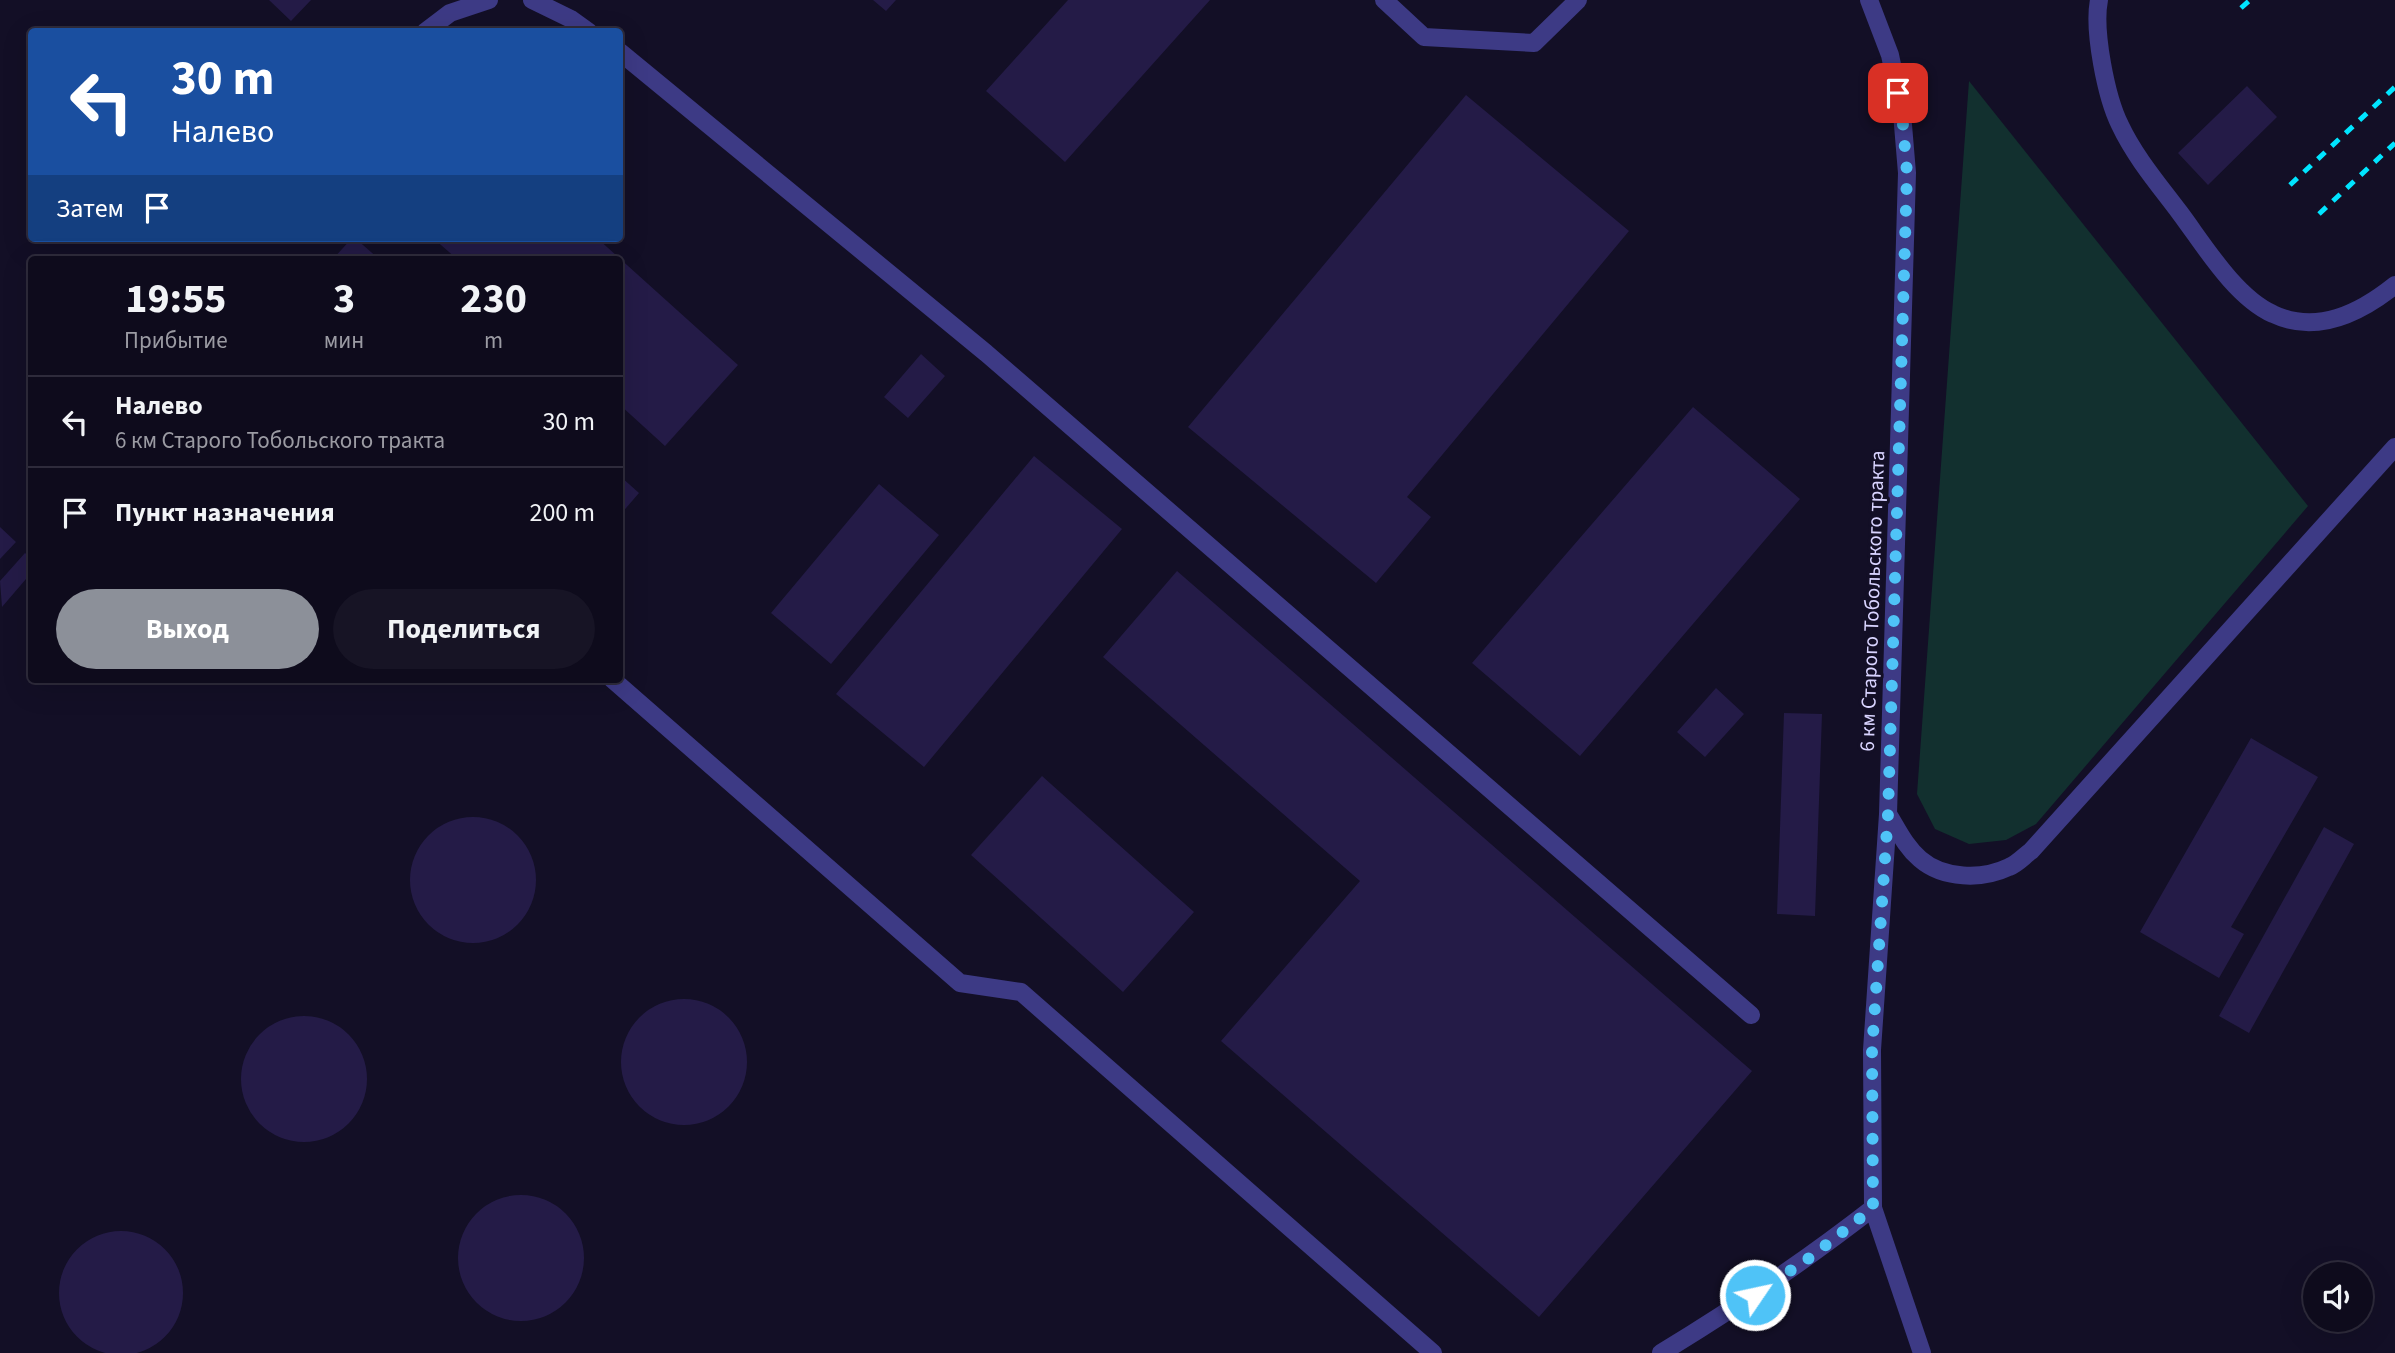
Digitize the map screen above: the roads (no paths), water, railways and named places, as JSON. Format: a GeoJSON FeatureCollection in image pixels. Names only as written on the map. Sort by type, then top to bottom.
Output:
{"type":"FeatureCollection","features":[{"type":"Feature","properties":{"kind":"street"},"geometry":{"type":"LineString","coordinates":[[430,28],[450,13],[489,0]]}},
{"type":"Feature","properties":{"kind":"street"},"geometry":{"type":"LineString","coordinates":[[532,0],[583,28]]}},
{"type":"Feature","properties":{"kind":"street"},"geometry":{"type":"LineString","coordinates":[[1384,0],[1424,37],[1534,43],[1578,0]]}},
{"type":"Feature","properties":{"kind":"street","name":"6 км Старого Тобольского тракта"},"geometry":{"type":"LineString","coordinates":[[1868,0],[1890,55],[1902,113],[1907,173],[1888,814],[1872,1050],[1873,1208],[1922,1353]]}},
{"type":"Feature","properties":{"kind":"street"},"geometry":{"type":"LineString","coordinates":[[2099,0],[2100,51],[2119,124],[2135,153],[2227,275],[2250,299],[2272,314],[2296,321],[2324,322],[2354,313],[2395,285]]}},
{"type":"Feature","properties":{"kind":"street"},"geometry":{"type":"LineString","coordinates":[[623,54],[996,362],[1751,1015]]}},
{"type":"Feature","properties":{"kind":"street"},"geometry":{"type":"LineString","coordinates":[[1888,814],[1906,844],[1921,860],[1943,872],[1991,874],[2012,866],[2031,851],[2395,446]]}},
{"type":"Feature","properties":{"kind":"street"},"geometry":{"type":"LineString","coordinates":[[617,683],[960,983],[1021,992],[1433,1353]]}},
{"type":"Feature","properties":{"kind":"street"},"geometry":{"type":"LineString","coordinates":[[1661,1353],[1779,1278],[1873,1208]]}},
{"type":"Feature","properties":{"kind":"railway"},"geometry":{"type":"LineString","coordinates":[[2241,8],[2250,0]]}},
{"type":"Feature","properties":{"kind":"railway"},"geometry":{"type":"LineString","coordinates":[[2290,185],[2395,87]]}},
{"type":"Feature","properties":{"kind":"railway"},"geometry":{"type":"LineString","coordinates":[[2319,214],[2395,143]]}}]}
